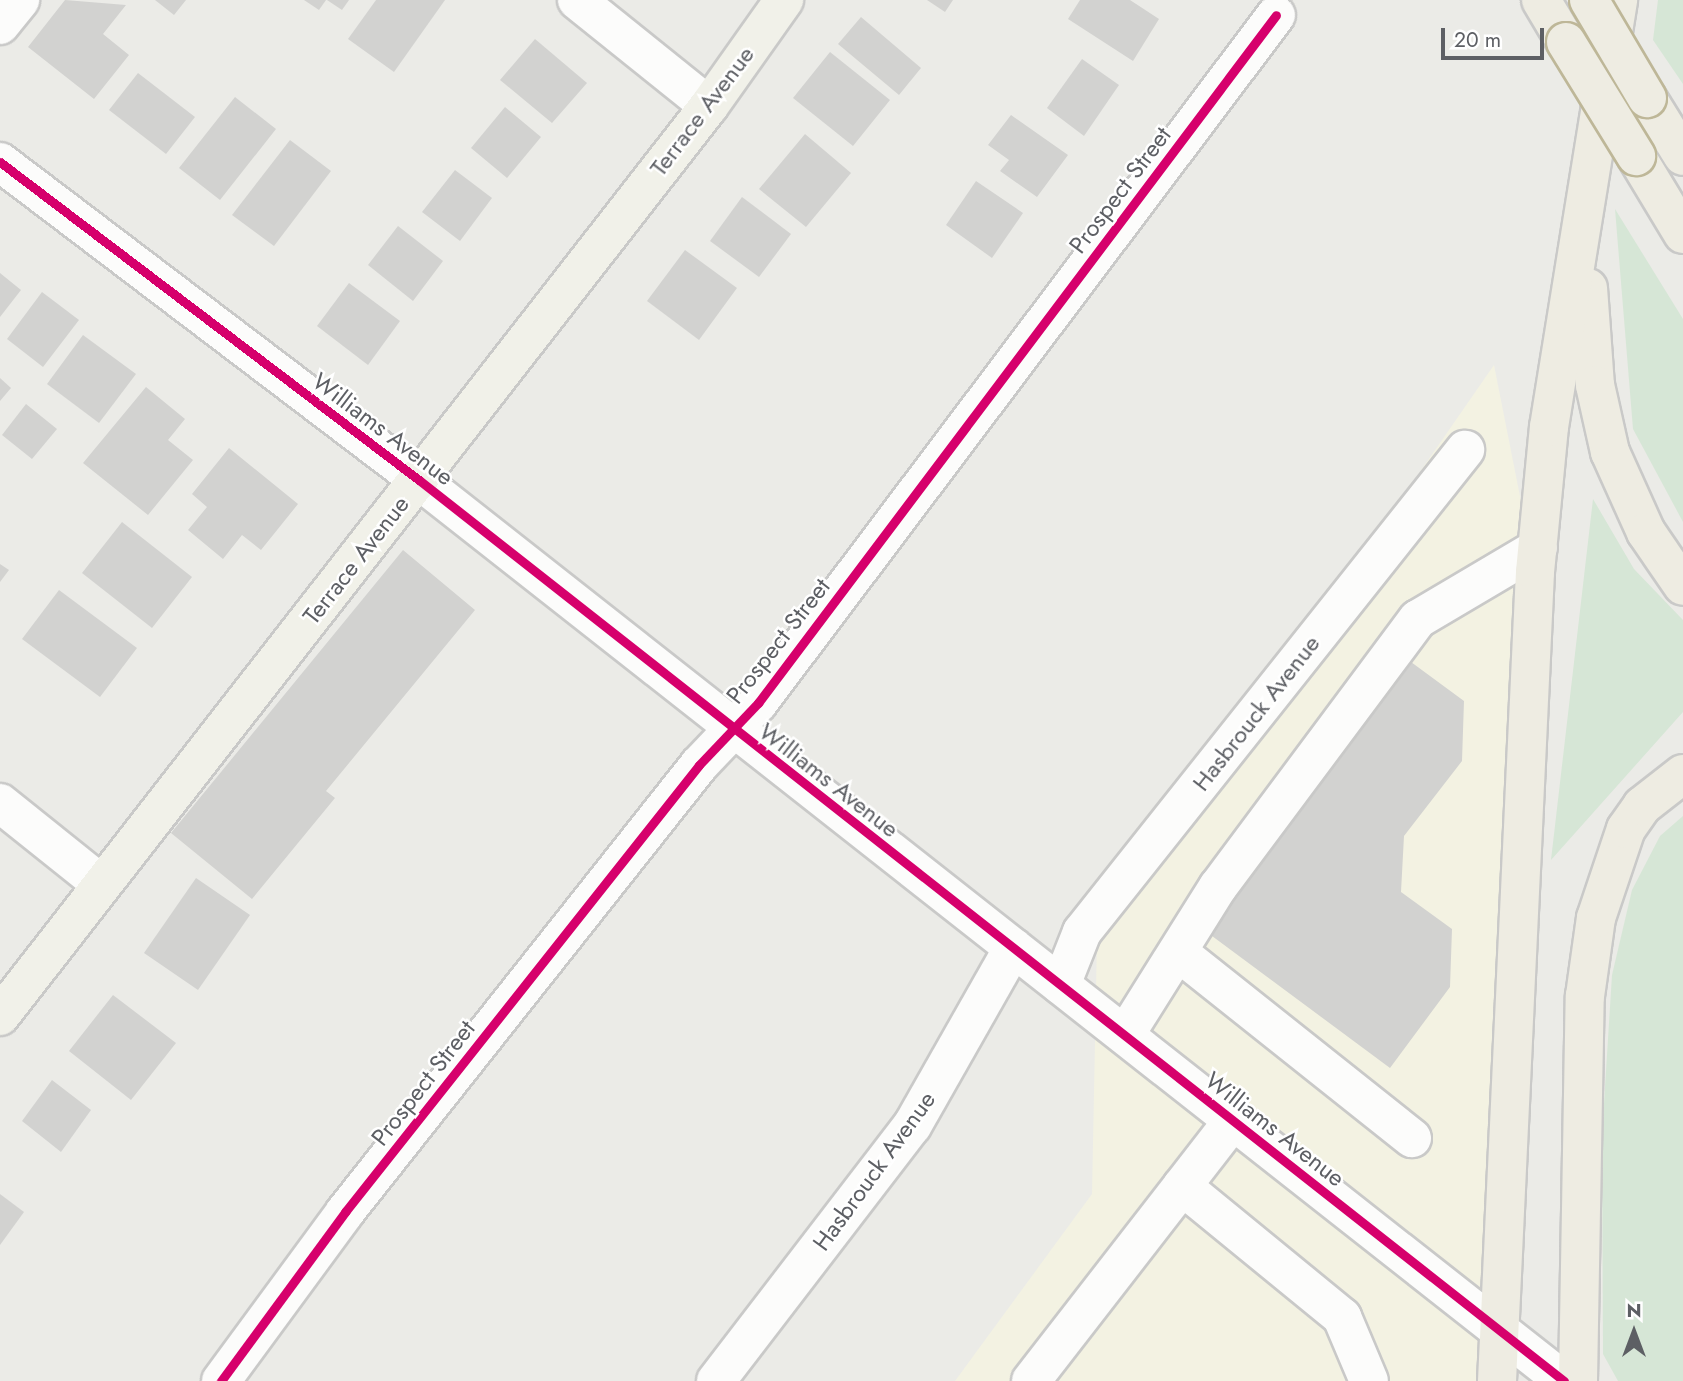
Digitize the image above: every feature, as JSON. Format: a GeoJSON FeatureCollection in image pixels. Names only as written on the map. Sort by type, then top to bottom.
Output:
{"type":"FeatureCollection","features":[{"type":"Feature","properties":{"kind":"highway"},"geometry":{"type":"LineString","coordinates":[[1541,0],[1683,234]]}},
{"type":"Feature","properties":{"kind":"highway"},"geometry":{"type":"LineString","coordinates":[[1589,0],[1683,156]]}},
{"type":"Feature","properties":{"kind":"highway"},"geometry":{"type":"LineString","coordinates":[[1497,1381],[1538,548],[1590,145],[1618,0]]}},
{"type":"Feature","properties":{"kind":"highway"},"geometry":{"type":"LineString","coordinates":[[1590,145],[1588,296],[1601,417],[1632,506],[1683,586]]}},
{"type":"Feature","properties":{"kind":"highway"},"geometry":{"type":"LineString","coordinates":[[1578,1381],[1585,1008],[1596,918],[1626,830],[1642,806],[1683,774]]}},
{"type":"Feature","properties":{"kind":"main road","name":"Terrace Avenue"},"geometry":{"type":"LineString","coordinates":[[0,1016],[709,106],[784,0]]}},
{"type":"Feature","properties":{"kind":"street"},"geometry":{"type":"LineString","coordinates":[[0,26],[20,0]]}},
{"type":"Feature","properties":{"kind":"street"},"geometry":{"type":"LineString","coordinates":[[577,0],[709,106]]}},
{"type":"Feature","properties":{"kind":"street","name":"Prospect Street"},"geometry":{"type":"LineString","coordinates":[[221,1381],[336,1223],[732,729],[1276,15]]}},
{"type":"Feature","properties":{"kind":"street","name":"Williams Avenue"},"geometry":{"type":"LineString","coordinates":[[0,162],[419,480],[732,729],[1234,1119],[1564,1381]]}},
{"type":"Feature","properties":{"kind":"street","name":"Hasbrouck Avenue"},"geometry":{"type":"LineString","coordinates":[[1061,985],[1082,932],[1465,450]]}},
{"type":"Feature","properties":{"kind":"street"},"geometry":{"type":"LineString","coordinates":[[1125,1035],[1178,952],[1344,710],[1418,619],[1538,548]]}},
{"type":"Feature","properties":{"kind":"street"},"geometry":{"type":"LineString","coordinates":[[0,803],[102,884]]}},
{"type":"Feature","properties":{"kind":"street","name":"Hasbrouck Avenue"},"geometry":{"type":"LineString","coordinates":[[716,1381],[912,1126],[1013,948]]}},
{"type":"Feature","properties":{"kind":"street"},"geometry":{"type":"LineString","coordinates":[[1178,952],[1412,1138]]}},
{"type":"Feature","properties":{"kind":"street"},"geometry":{"type":"LineString","coordinates":[[1031,1381],[1234,1119]]}},
{"type":"Feature","properties":{"kind":"street"},"geometry":{"type":"LineString","coordinates":[[1182,1186],[1342,1317],[1369,1381]]}},
{"type":"Feature","properties":{"kind":"shaded area"},"geometry":{"type":"Polygon","coordinates":[[[1658,0],[1683,0],[1683,84],[1653,40],[1658,0]]]}},
{"type":"Feature","properties":{"kind":"shaded area"},"geometry":{"type":"Polygon","coordinates":[[[1615,209],[1683,319],[1683,522],[1633,429],[1615,209]]]}},
{"type":"Feature","properties":{"kind":"shaded area"},"geometry":{"type":"Polygon","coordinates":[[[1494,365],[1535,572],[1498,1381],[955,1381],[1092,1194],[1097,938],[1494,365]]]}},
{"type":"Feature","properties":{"kind":"shaded area"},"geometry":{"type":"Polygon","coordinates":[[[1593,499],[1634,569],[1683,620],[1683,712],[1551,860],[1593,499]]]}},
{"type":"Feature","properties":{"kind":"shaded area"},"geometry":{"type":"Polygon","coordinates":[[[1683,816],[1683,1381],[1618,1381],[1603,1354],[1602,1135],[1612,975],[1632,890],[1660,836],[1683,816]]]}},
{"type":"Feature","properties":{"kind":"building"},"geometry":{"type":"Polygon","coordinates":[[[65,0],[126,5],[103,34],[129,55],[94,99],[28,47],[65,0]]]}},
{"type":"Feature","properties":{"kind":"building"},"geometry":{"type":"Polygon","coordinates":[[[155,0],[186,0],[174,15],[155,0]]]}},
{"type":"Feature","properties":{"kind":"building"},"geometry":{"type":"Polygon","coordinates":[[[304,0],[326,0],[319,10],[304,0]]]}},
{"type":"Feature","properties":{"kind":"building"},"geometry":{"type":"Polygon","coordinates":[[[327,0],[349,0],[342,10],[327,0]]]}},
{"type":"Feature","properties":{"kind":"building"},"geometry":{"type":"Polygon","coordinates":[[[376,0],[445,0],[394,72],[348,39],[376,0]]]}},
{"type":"Feature","properties":{"kind":"building"},"geometry":{"type":"Polygon","coordinates":[[[927,0],[953,0],[945,12],[927,0]]]}},
{"type":"Feature","properties":{"kind":"building"},"geometry":{"type":"Polygon","coordinates":[[[1080,0],[1130,0],[1159,19],[1133,61],[1068,19],[1080,0]]]}},
{"type":"Feature","properties":{"kind":"building"},"geometry":{"type":"Polygon","coordinates":[[[861,17],[921,68],[899,95],[838,44],[861,17]]]}},
{"type":"Feature","properties":{"kind":"building"},"geometry":{"type":"Polygon","coordinates":[[[535,39],[587,83],[552,123],[500,80],[535,39]]]}},
{"type":"Feature","properties":{"kind":"building"},"geometry":{"type":"Polygon","coordinates":[[[830,52],[890,100],[853,146],[793,98],[830,52]]]}},
{"type":"Feature","properties":{"kind":"building"},"geometry":{"type":"Polygon","coordinates":[[[1082,59],[1119,85],[1084,136],[1047,108],[1082,59]]]}},
{"type":"Feature","properties":{"kind":"building"},"geometry":{"type":"Polygon","coordinates":[[[138,73],[195,117],[166,154],[109,110],[138,73]]]}},
{"type":"Feature","properties":{"kind":"building"},"geometry":{"type":"Polygon","coordinates":[[[235,97],[276,129],[220,200],[179,168],[235,97]]]}},
{"type":"Feature","properties":{"kind":"building"},"geometry":{"type":"Polygon","coordinates":[[[505,107],[541,137],[507,178],[471,148],[505,107]]]}},
{"type":"Feature","properties":{"kind":"building"},"geometry":{"type":"Polygon","coordinates":[[[1011,115],[1068,155],[1037,197],[1000,171],[1009,160],[988,145],[1011,115]]]}},
{"type":"Feature","properties":{"kind":"building"},"geometry":{"type":"Polygon","coordinates":[[[805,134],[851,173],[806,227],[759,189],[805,134]]]}},
{"type":"Feature","properties":{"kind":"building"},"geometry":{"type":"Polygon","coordinates":[[[290,140],[331,171],[274,246],[232,215],[290,140]]]}},
{"type":"Feature","properties":{"kind":"building"},"geometry":{"type":"Polygon","coordinates":[[[455,170],[492,198],[460,241],[422,212],[455,170]]]}},
{"type":"Feature","properties":{"kind":"building"},"geometry":{"type":"Polygon","coordinates":[[[976,181],[1023,213],[992,258],[946,225],[976,181]]]}},
{"type":"Feature","properties":{"kind":"building"},"geometry":{"type":"Polygon","coordinates":[[[742,197],[791,234],[759,277],[710,241],[742,197]]]}},
{"type":"Feature","properties":{"kind":"building"},"geometry":{"type":"Polygon","coordinates":[[[398,226],[443,261],[413,301],[368,265],[398,226]]]}},
{"type":"Feature","properties":{"kind":"building"},"geometry":{"type":"Polygon","coordinates":[[[685,250],[737,288],[699,340],[647,301],[685,250]]]}},
{"type":"Feature","properties":{"kind":"building"},"geometry":{"type":"Polygon","coordinates":[[[0,273],[21,290],[0,317],[0,273]]]}},
{"type":"Feature","properties":{"kind":"building"},"geometry":{"type":"Polygon","coordinates":[[[349,283],[400,321],[368,365],[317,326],[349,283]]]}},
{"type":"Feature","properties":{"kind":"building"},"geometry":{"type":"Polygon","coordinates":[[[42,292],[79,320],[43,367],[7,339],[42,292]]]}},
{"type":"Feature","properties":{"kind":"building"},"geometry":{"type":"Polygon","coordinates":[[[83,335],[136,374],[99,423],[47,384],[83,335]]]}},
{"type":"Feature","properties":{"kind":"building"},"geometry":{"type":"Polygon","coordinates":[[[0,378],[11,388],[0,401],[0,378]]]}},
{"type":"Feature","properties":{"kind":"building"},"geometry":{"type":"Polygon","coordinates":[[[146,387],[185,419],[168,440],[193,460],[148,515],[83,463],[146,387]]]}},
{"type":"Feature","properties":{"kind":"building"},"geometry":{"type":"Polygon","coordinates":[[[26,404],[57,429],[32,459],[2,435],[26,404]]]}},
{"type":"Feature","properties":{"kind":"building"},"geometry":{"type":"Polygon","coordinates":[[[229,448],[298,504],[261,550],[242,535],[223,559],[188,530],[207,507],[192,494],[229,448]]]}},
{"type":"Feature","properties":{"kind":"building"},"geometry":{"type":"Polygon","coordinates":[[[122,522],[192,577],[152,628],[82,573],[122,522]]]}},
{"type":"Feature","properties":{"kind":"building"},"geometry":{"type":"Polygon","coordinates":[[[403,550],[475,610],[326,791],[335,798],[252,899],[171,833],[403,550]]]}},
{"type":"Feature","properties":{"kind":"building"},"geometry":{"type":"Polygon","coordinates":[[[0,564],[9,570],[0,582],[0,564]]]}},
{"type":"Feature","properties":{"kind":"building"},"geometry":{"type":"Polygon","coordinates":[[[59,590],[137,648],[100,697],[22,639],[59,590]]]}},
{"type":"Feature","properties":{"kind":"building"},"geometry":{"type":"Polygon","coordinates":[[[1411,662],[1464,701],[1462,761],[1404,836],[1401,892],[1452,929],[1450,987],[1390,1068],[1208,933],[1411,662]]]}},
{"type":"Feature","properties":{"kind":"building"},"geometry":{"type":"Polygon","coordinates":[[[196,878],[250,915],[198,990],[144,953],[196,878]]]}},
{"type":"Feature","properties":{"kind":"building"},"geometry":{"type":"Polygon","coordinates":[[[113,995],[176,1043],[131,1100],[69,1051],[113,995]]]}},
{"type":"Feature","properties":{"kind":"building"},"geometry":{"type":"Polygon","coordinates":[[[52,1080],[91,1110],[61,1152],[22,1121],[52,1080]]]}},
{"type":"Feature","properties":{"kind":"building"},"geometry":{"type":"Polygon","coordinates":[[[0,1194],[24,1212],[0,1245],[0,1194]]]}},
{"type":"Feature","properties":{"kind":"cycle path"},"geometry":{"type":"LineString","coordinates":[[221,1381],[345,1212],[699,765],[758,703],[1276,15]]}},
{"type":"Feature","properties":{"kind":"cycle path"},"geometry":{"type":"LineString","coordinates":[[0,162],[419,480],[1564,1381]]}}]}
